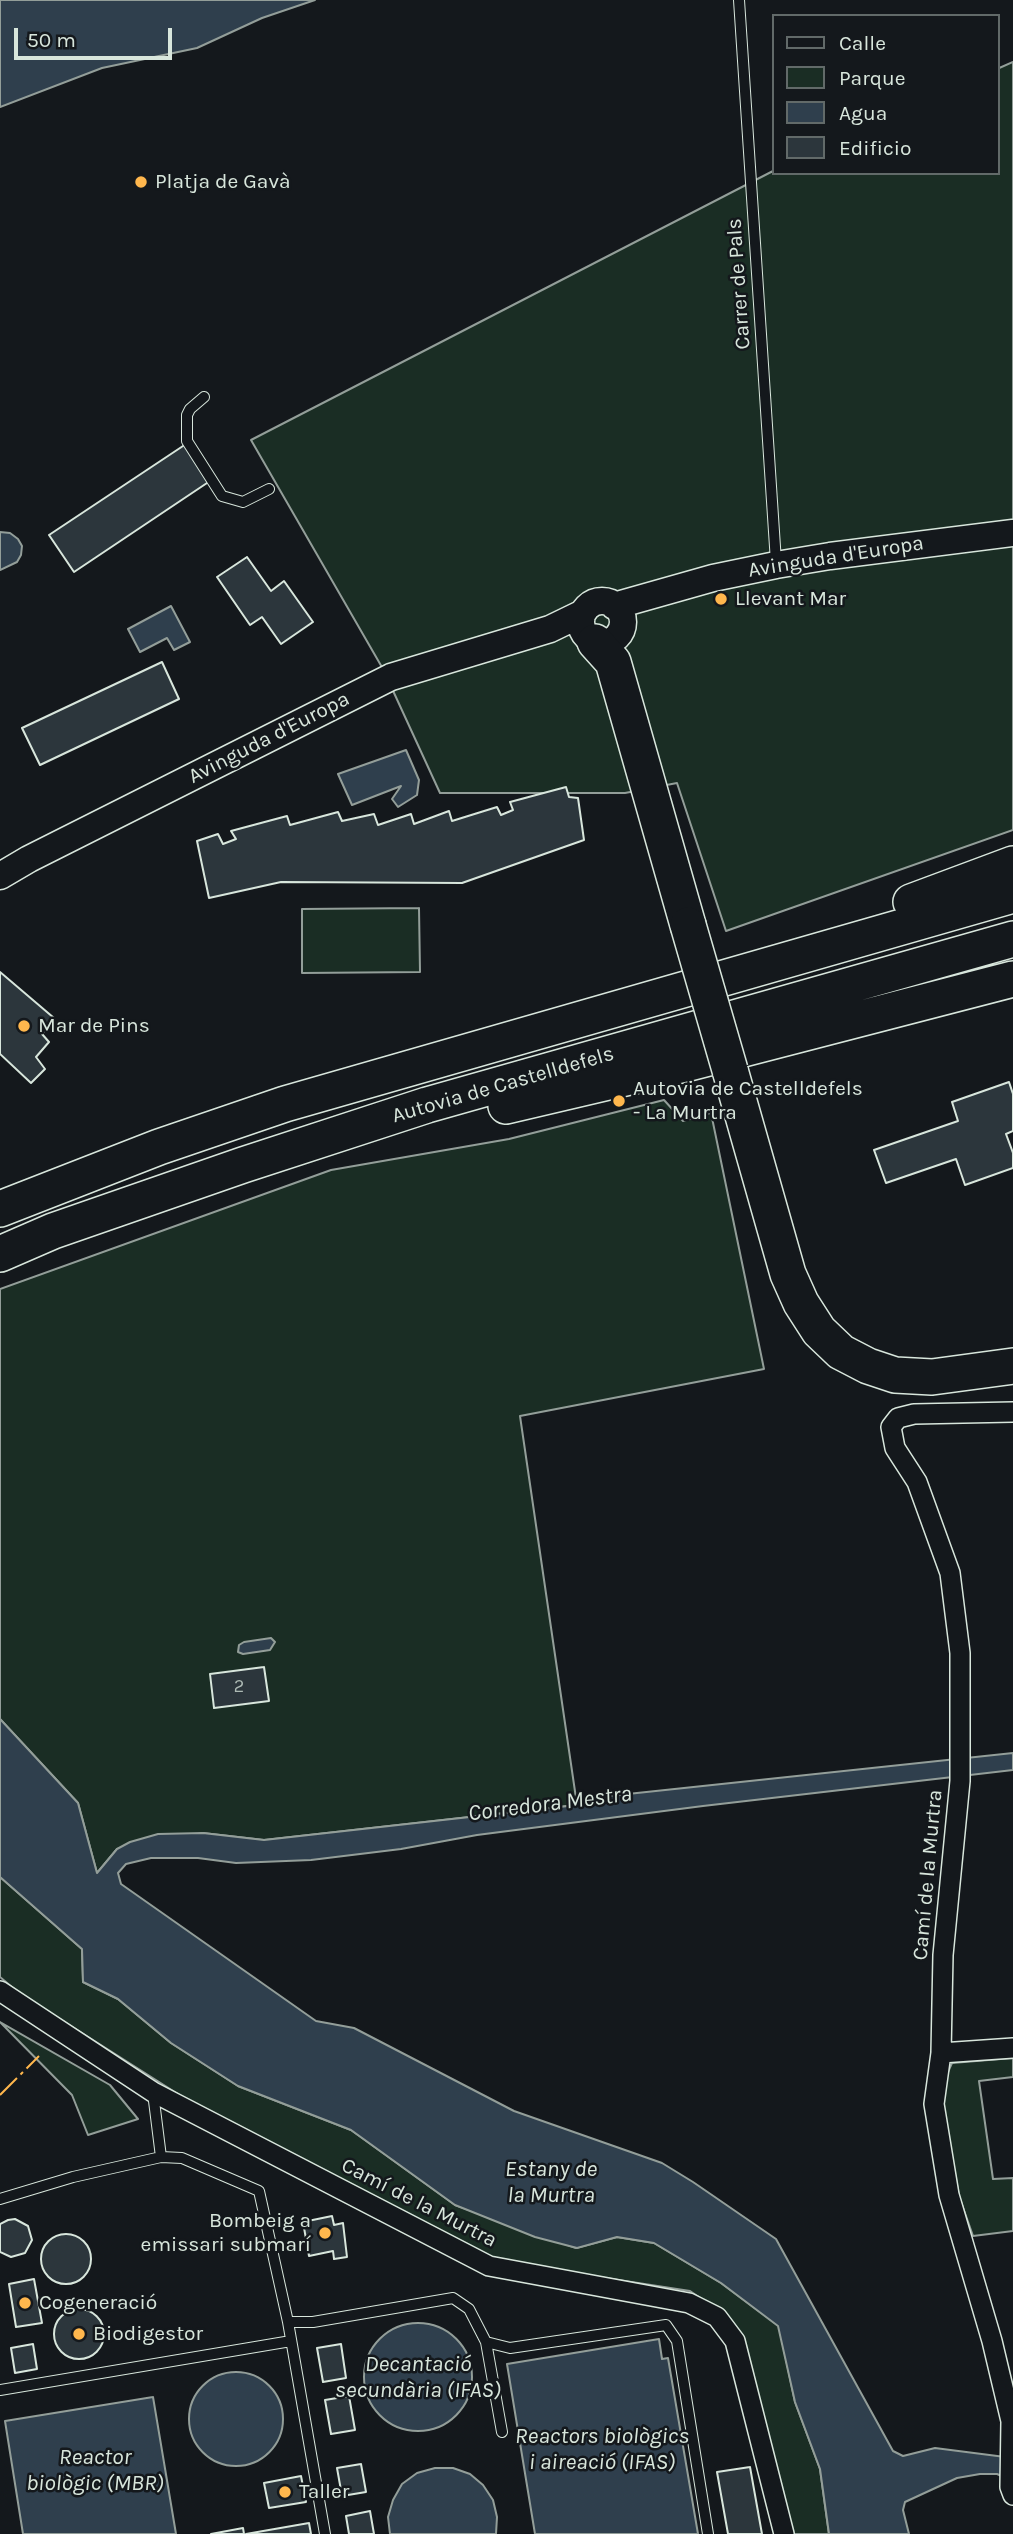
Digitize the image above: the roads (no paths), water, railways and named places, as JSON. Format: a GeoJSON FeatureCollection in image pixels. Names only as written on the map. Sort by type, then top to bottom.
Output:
{"type":"FeatureCollection","features":[{"type":"Feature","properties":{"kind":"highway"},"geometry":{"type":"LineString","coordinates":[[604,631],[788,1274],[801,1303],[819,1331],[841,1352],[868,1366],[895,1375],[932,1377],[1013,1366]]}},
{"type":"Feature","properties":{"kind":"highway"},"geometry":{"type":"LineString","coordinates":[[729,975],[840,926],[1013,864]]}},
{"type":"Feature","properties":{"kind":"highway","name":"Autovia de Castelldefels"},"geometry":{"type":"LineString","coordinates":[[0,1209],[159,1147],[285,1104],[1013,895]]}},
{"type":"Feature","properties":{"kind":"highway","name":"Autovia de Castelldefels"},"geometry":{"type":"LineString","coordinates":[[0,1254],[53,1231],[243,1164],[427,1105],[1013,939]]}},
{"type":"Feature","properties":{"kind":"highway"},"geometry":{"type":"LineString","coordinates":[[243,1164],[687,1063],[1005,983]]}},
{"type":"Feature","properties":{"kind":"street","name":"Avinguda d'Europa"},"geometry":{"type":"LineString","coordinates":[[0,876],[391,677],[550,629],[604,631],[660,593],[713,578],[776,565],[958,538],[1013,533]]}},
{"type":"Feature","properties":{"kind":"street","name":"Camí de la Murtra"},"geometry":{"type":"LineString","coordinates":[[1012,2491],[1011,2421],[992,2341],[949,2195],[934,2104],[941,2053],[943,1955],[960,1781],[960,1653],[950,1573],[917,1482],[895,1448],[891,1427],[898,1418],[914,1414],[1013,1412]]}},
{"type":"Feature","properties":{"kind":"street","name":"Camí de la Murtra"},"geometry":{"type":"LineString","coordinates":[[0,1991],[153,2092],[489,2266],[689,2303],[717,2317],[735,2341],[784,2534]]}},
{"type":"Feature","properties":{"kind":"street"},"geometry":{"type":"LineString","coordinates":[[941,2053],[1013,2048]]}},
{"type":"Feature","properties":{"kind":"lane","name":"Carrer de Pals"},"geometry":{"type":"LineString","coordinates":[[740,0],[776,565]]}},
{"type":"Feature","properties":{"kind":"lane"},"geometry":{"type":"LineString","coordinates":[[204,397],[187,415],[187,441],[222,496],[243,502],[269,489]]}},
{"type":"Feature","properties":{"kind":"lane"},"geometry":{"type":"LineString","coordinates":[[650,1084],[687,1063]]}},
{"type":"Feature","properties":{"kind":"lane"},"geometry":{"type":"LineString","coordinates":[[497,1108],[556,1103],[628,1089]]}},
{"type":"Feature","properties":{"kind":"lane"},"geometry":{"type":"LineString","coordinates":[[153,2092],[161,2157]]}},
{"type":"Feature","properties":{"kind":"lane"},"geometry":{"type":"LineString","coordinates":[[0,2199],[73,2177],[161,2157],[182,2158],[259,2190],[288,2322],[325,2534]]}},
{"type":"Feature","properties":{"kind":"lane"},"geometry":{"type":"LineString","coordinates":[[288,2322],[313,2322],[453,2298],[468,2309],[486,2342],[502,2432]]}},
{"type":"Feature","properties":{"kind":"lane"},"geometry":{"type":"LineString","coordinates":[[486,2342],[510,2348],[666,2325],[677,2341],[708,2534]]}},
{"type":"Feature","properties":{"kind":"lane"},"geometry":{"type":"LineString","coordinates":[[0,2390],[291,2341]]}},
{"type":"Feature","properties":{"kind":"water"},"geometry":{"type":"Polygon","coordinates":[[[0,0],[315,0],[262,18],[197,48],[102,68],[0,107],[0,0]]]}},
{"type":"Feature","properties":{"kind":"water"},"geometry":{"type":"Polygon","coordinates":[[[0,532],[10,533],[22,546],[17,562],[0,570],[0,532]]]}},
{"type":"Feature","properties":{"kind":"water"},"geometry":{"type":"Polygon","coordinates":[[[171,606],[190,642],[174,650],[167,638],[140,652],[128,629],[171,606]]]}},
{"type":"Feature","properties":{"kind":"water"},"geometry":{"type":"Polygon","coordinates":[[[406,750],[419,780],[417,795],[398,807],[392,799],[401,786],[352,805],[338,774],[406,750]]]}},
{"type":"Feature","properties":{"kind":"water"},"geometry":{"type":"Polygon","coordinates":[[[271,1638],[275,1642],[270,1650],[243,1654],[238,1652],[239,1645],[244,1642],[271,1638]]]}},
{"type":"Feature","properties":{"kind":"water","name":"Estany de la Murtra"},"geometry":{"type":"Polygon","coordinates":[[[0,1719],[78,1803],[97,1873],[117,1849],[130,1842],[158,1834],[203,1833],[264,1840],[577,1805],[590,1798],[1013,1753],[1013,1770],[703,1806],[477,1835],[401,1849],[311,1860],[236,1863],[198,1858],[151,1858],[126,1864],[118,1873],[121,1884],[316,2021],[354,2028],[514,2111],[662,2163],[693,2182],[776,2239],[893,2451],[903,2456],[935,2448],[1013,2458],[1013,2481],[997,2474],[957,2478],[905,2502],[903,2510],[909,2534],[829,2534],[820,2469],[795,2402],[778,2326],[721,2283],[654,2243],[617,2237],[577,2248],[535,2237],[455,2205],[351,2130],[238,2086],[171,2043],[118,1999],[83,1982],[82,1949],[0,1877],[0,1719]]]}},
{"type":"Feature","properties":{"kind":"water","name":"Decantació secundària (IFAS)"},"geometry":{"type":"Polygon","coordinates":[[[418,2323],[439,2327],[456,2339],[468,2356],[472,2377],[468,2398],[456,2415],[439,2427],[418,2431],[397,2427],[380,2415],[368,2398],[364,2377],[368,2356],[380,2339],[397,2327],[418,2323]]]}},
{"type":"Feature","properties":{"kind":"water","name":"Reactors biològics i aireació (IFAS)"},"geometry":{"type":"Polygon","coordinates":[[[659,2339],[662,2359],[668,2358],[698,2534],[535,2534],[507,2364],[659,2339]]]}},
{"type":"Feature","properties":{"kind":"water"},"geometry":{"type":"Polygon","coordinates":[[[236,2372],[254,2375],[269,2386],[280,2401],[283,2419],[280,2437],[269,2452],[254,2463],[236,2466],[218,2463],[203,2452],[192,2437],[189,2419],[192,2401],[203,2386],[218,2375],[236,2372]]]}},
{"type":"Feature","properties":{"kind":"water","name":"Reactor biològic (MBR)"},"geometry":{"type":"Polygon","coordinates":[[[153,2397],[176,2534],[23,2534],[5,2421],[153,2397]]]}},
{"type":"Feature","properties":{"kind":"water"},"geometry":{"type":"Polygon","coordinates":[[[435,2468],[453,2468],[470,2474],[483,2485],[493,2500],[497,2517],[496,2534],[390,2534],[388,2517],[402,2484],[417,2473],[435,2468]]]}},
{"type":"Feature","properties":{"kind":"place","name":"Platja de Gavà"},"geometry":{"type":"Point","coordinates":[141,182]}},
{"type":"Feature","properties":{"kind":"place","name":"Llevant Mar"},"geometry":{"type":"Point","coordinates":[721,599]}},
{"type":"Feature","properties":{"kind":"place","name":"Mar de Pins"},"geometry":{"type":"Point","coordinates":[24,1026]}},
{"type":"Feature","properties":{"kind":"place","name":"Autovia de Castelldefels - La Murtra"},"geometry":{"type":"Point","coordinates":[619,1101]}},
{"type":"Feature","properties":{"kind":"place","name":"Bombeig a emissari submarí"},"geometry":{"type":"Point","coordinates":[325,2233]}},
{"type":"Feature","properties":{"kind":"place","name":"Cogeneració"},"geometry":{"type":"Point","coordinates":[25,2303]}},
{"type":"Feature","properties":{"kind":"place","name":"Biodigestor"},"geometry":{"type":"Point","coordinates":[79,2334]}},
{"type":"Feature","properties":{"kind":"place","name":"Taller"},"geometry":{"type":"Point","coordinates":[285,2492]}},
{"type":"Feature","properties":{"kind":"water label","name":"Corredora Mestra"},"geometry":{"type":"Point","coordinates":[550,1804]}}]}
